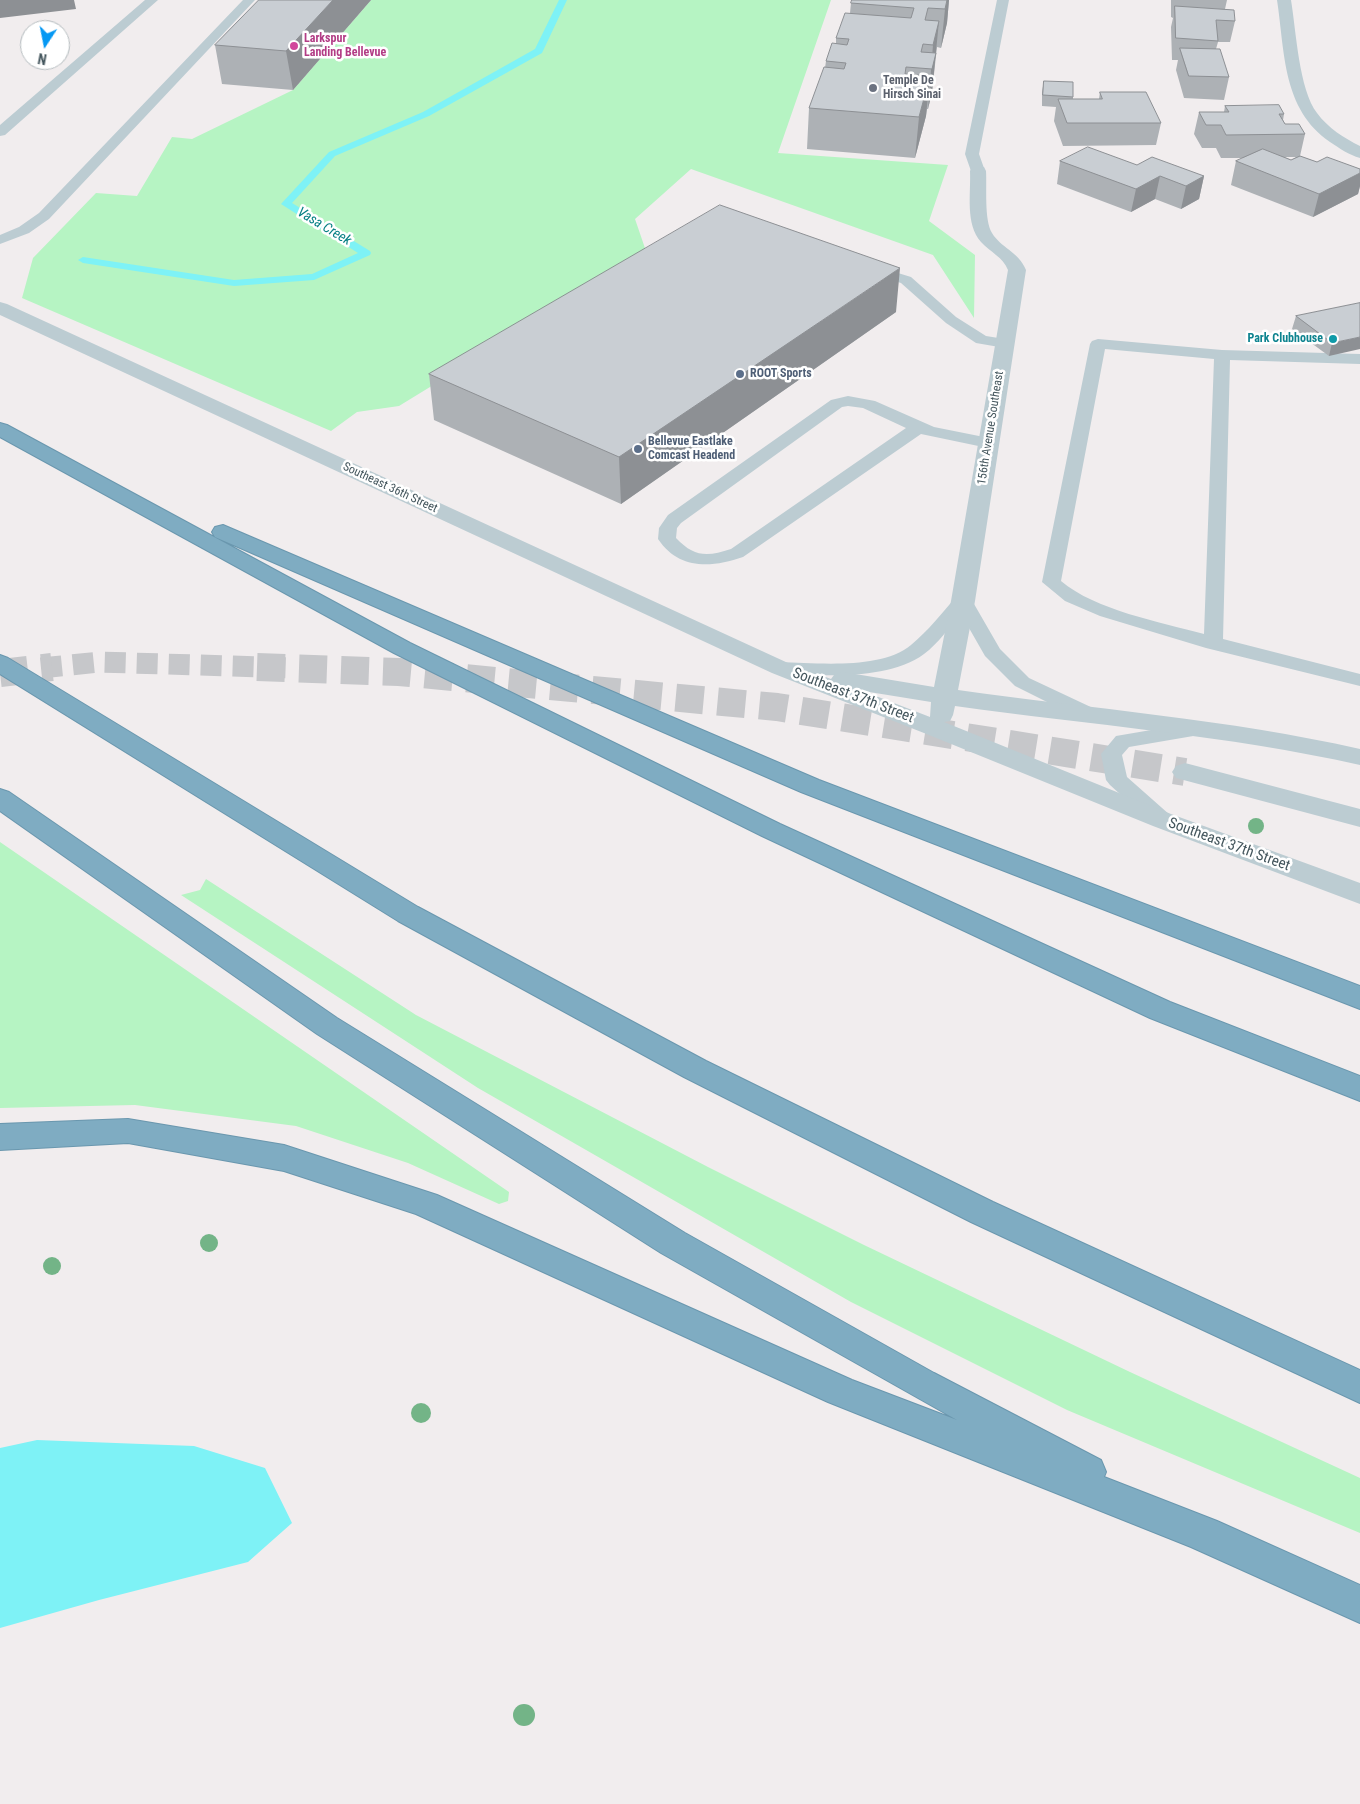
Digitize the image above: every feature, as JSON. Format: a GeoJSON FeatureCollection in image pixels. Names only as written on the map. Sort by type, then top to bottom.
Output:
{"type":"FeatureCollection","features":[{"type":"Feature","properties":{"kind":"highway"},"geometry":{"type":"LineString","coordinates":[[0,429],[402,648],[771,830],[1160,1010],[1360,1089]]}},
{"type":"Feature","properties":{"kind":"highway"},"geometry":{"type":"LineString","coordinates":[[71,467],[810,786],[1360,998]]}},
{"type":"Feature","properties":{"kind":"highway"},"geometry":{"type":"LineString","coordinates":[[0,663],[408,914],[686,1064],[982,1212],[1360,1387]]}},
{"type":"Feature","properties":{"kind":"highway"},"geometry":{"type":"LineString","coordinates":[[0,798],[327,1026],[673,1243],[922,1384],[1204,1534]]}},
{"type":"Feature","properties":{"kind":"highway"},"geometry":{"type":"LineString","coordinates":[[0,1137],[128,1131],[284,1158],[426,1204],[840,1391],[1204,1534],[1360,1604]]}},
{"type":"Feature","properties":{"kind":"street"},"geometry":{"type":"LineString","coordinates":[[1284,0],[1299,90],[1306,109],[1320,126],[1360,153]]}},
{"type":"Feature","properties":{"kind":"street","name":"156th Avenue Southeast"},"geometry":{"type":"LineString","coordinates":[[938,729],[963,601],[1017,270],[1015,264],[1006,254],[989,242],[982,231],[978,171]]}},
{"type":"Feature","properties":{"kind":"street","name":"Southeast 36th Street"},"geometry":{"type":"LineString","coordinates":[[0,308],[780,668]]}},
{"type":"Feature","properties":{"kind":"street","name":"Southeast 37th Street"},"geometry":{"type":"LineString","coordinates":[[780,668],[945,697],[1088,714],[1316,746],[1360,757]]}},
{"type":"Feature","properties":{"kind":"street","name":"Southeast 37th Street"},"geometry":{"type":"LineString","coordinates":[[780,668],[938,729],[1162,820],[1360,894]]}},
{"type":"Feature","properties":{"kind":"street"},"geometry":{"type":"LineString","coordinates":[[1185,772],[1360,818]]}},
{"type":"Feature","properties":{"kind":"lane"},"geometry":{"type":"LineString","coordinates":[[0,132],[152,0]]}},
{"type":"Feature","properties":{"kind":"lane"},"geometry":{"type":"LineString","coordinates":[[0,240],[24,230],[44,216],[248,0]]}},
{"type":"Feature","properties":{"kind":"lane"},"geometry":{"type":"LineString","coordinates":[[978,171],[972,154],[1003,0]]}},
{"type":"Feature","properties":{"kind":"lane"},"geometry":{"type":"LineString","coordinates":[[859,265],[906,280],[951,320],[982,340],[1005,343]]}},
{"type":"Feature","properties":{"kind":"lane"},"geometry":{"type":"LineString","coordinates":[[1360,359],[1222,355],[1098,344],[1051,582],[1064,595],[1090,606],[1213,644],[1360,680]]}},
{"type":"Feature","properties":{"kind":"lane"},"geometry":{"type":"LineString","coordinates":[[1213,644],[1222,355]]}},
{"type":"Feature","properties":{"kind":"lane"},"geometry":{"type":"LineString","coordinates":[[918,427],[737,553],[718,560],[691,560],[677,551],[668,539],[668,528],[674,519],[837,403],[847,400],[859,401],[918,427],[956,439],[988,443]]}},
{"type":"Feature","properties":{"kind":"lane"},"geometry":{"type":"LineString","coordinates":[[780,668],[848,670],[889,663],[917,650],[963,601],[992,652],[1022,682],[1088,714]]}},
{"type":"Feature","properties":{"kind":"lane"},"geometry":{"type":"LineString","coordinates":[[1162,820],[1118,780],[1111,754],[1123,741],[1198,729]]}},
{"type":"Feature","properties":{"kind":"green space"},"geometry":{"type":"Polygon","coordinates":[[[371,0],[831,0],[778,153],[948,165],[929,221],[975,255],[974,318],[933,255],[691,169],[635,219],[647,254],[399,406],[357,412],[331,431],[22,298],[33,258],[96,193],[137,196],[172,137],[192,139],[293,90],[371,0]]]}},
{"type":"Feature","properties":{"kind":"green space"},"geometry":{"type":"Polygon","coordinates":[[[0,842],[509,1192],[508,1201],[499,1204],[408,1163],[296,1126],[135,1105],[0,1108],[0,842]]]}},
{"type":"Feature","properties":{"kind":"green space"},"geometry":{"type":"Polygon","coordinates":[[[206,879],[416,1015],[708,1167],[864,1245],[1130,1372],[1360,1478],[1360,1533],[1067,1410],[851,1302],[478,1088],[181,895],[200,890],[206,879]]]}},
{"type":"Feature","properties":{"kind":"water"},"geometry":{"type":"Polygon","coordinates":[[[37,1440],[194,1446],[265,1468],[292,1523],[248,1562],[99,1600],[0,1628],[0,1448],[37,1440]]]}},
{"type":"Feature","properties":{"kind":"building"},"geometry":{"type":"Polygon","coordinates":[[[259,0],[333,0],[286,51],[215,45],[259,0]]]}},
{"type":"Feature","properties":{"kind":"building"},"geometry":{"type":"Polygon","coordinates":[[[852,0],[947,0],[945,9],[928,8],[925,20],[939,21],[933,45],[923,44],[921,52],[936,53],[932,69],[906,67],[905,74],[930,76],[919,117],[809,108],[824,67],[844,69],[846,63],[826,61],[832,43],[847,45],[849,39],[836,38],[845,13],[911,18],[914,8],[851,3],[852,0]]]}},
{"type":"Feature","properties":{"kind":"building"},"geometry":{"type":"Polygon","coordinates":[[[1175,6],[1234,10],[1235,21],[1216,20],[1218,41],[1176,38],[1175,6]]]}},
{"type":"Feature","properties":{"kind":"building"},"geometry":{"type":"Polygon","coordinates":[[[1180,48],[1220,49],[1229,77],[1189,76],[1180,48]]]}},
{"type":"Feature","properties":{"kind":"building"},"geometry":{"type":"Polygon","coordinates":[[[1044,81],[1073,82],[1073,97],[1043,95],[1044,81]]]}},
{"type":"Feature","properties":{"kind":"building"},"geometry":{"type":"Polygon","coordinates":[[[1100,92],[1146,92],[1161,123],[1067,123],[1058,99],[1102,99],[1100,92]]]}},
{"type":"Feature","properties":{"kind":"building"},"geometry":{"type":"Polygon","coordinates":[[[1279,105],[1284,114],[1279,114],[1285,124],[1299,124],[1305,134],[1226,135],[1221,125],[1206,125],[1199,112],[1229,112],[1225,106],[1279,105]]]}},
{"type":"Feature","properties":{"kind":"building"},"geometry":{"type":"Polygon","coordinates":[[[1088,147],[1137,165],[1152,157],[1204,176],[1186,186],[1160,176],[1136,189],[1060,161],[1088,147]]]}},
{"type":"Feature","properties":{"kind":"building"},"geometry":{"type":"Polygon","coordinates":[[[1263,149],[1291,160],[1300,156],[1317,162],[1327,157],[1360,169],[1360,173],[1319,194],[1236,161],[1263,149]]]}},
{"type":"Feature","properties":{"kind":"building"},"geometry":{"type":"Polygon","coordinates":[[[720,205],[900,268],[619,457],[429,374],[720,205]]]}},
{"type":"Feature","properties":{"kind":"building"},"geometry":{"type":"Polygon","coordinates":[[[1360,303],[1360,337],[1332,343],[1296,316],[1360,303]]]}},
{"type":"Feature","properties":{"kind":"waterway","name":"Vasa Creek"},"geometry":{"type":"LineString","coordinates":[[83,260],[234,283],[314,277],[366,253],[286,204],[332,154],[426,114],[539,51],[563,0]]}},
{"type":"Feature","properties":{"kind":"tunnel"},"geometry":{"type":"LineString","coordinates":[[41,668],[100,662],[294,668]]}},
{"type":"Feature","properties":{"kind":"tunnel"},"geometry":{"type":"LineString","coordinates":[[0,673],[52,667]]}},
{"type":"Feature","properties":{"kind":"tunnel"},"geometry":{"type":"LineString","coordinates":[[257,667],[399,672],[777,707],[1185,772]]}},
{"type":"Feature","properties":{"kind":"place","name":"Larkspur Landing Bellevue"},"geometry":{"type":"Point","coordinates":[294,46]}},
{"type":"Feature","properties":{"kind":"place","name":"Temple De Hirsch Sinai"},"geometry":{"type":"Point","coordinates":[873,88]}},
{"type":"Feature","properties":{"kind":"place","name":"Park Clubhouse"},"geometry":{"type":"Point","coordinates":[1333,339]}},
{"type":"Feature","properties":{"kind":"place","name":"ROOT Sports"},"geometry":{"type":"Point","coordinates":[740,374]}},
{"type":"Feature","properties":{"kind":"place","name":"Bellevue Eastlake Comcast Headend"},"geometry":{"type":"Point","coordinates":[638,449]}}]}
